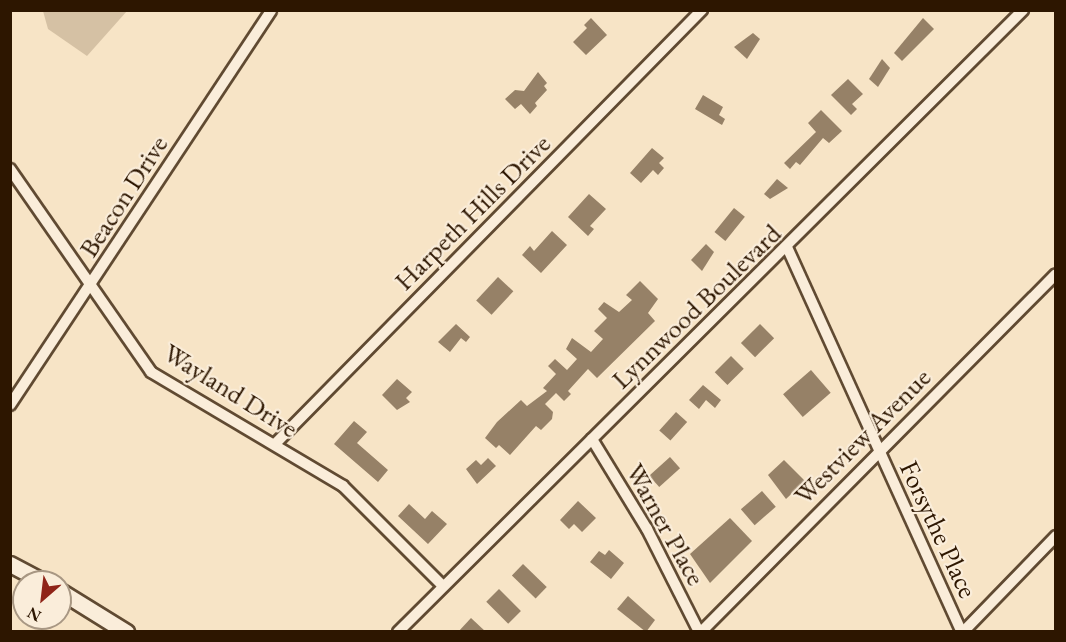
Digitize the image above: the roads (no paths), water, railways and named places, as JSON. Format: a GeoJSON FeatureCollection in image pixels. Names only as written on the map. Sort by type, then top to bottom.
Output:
{"type":"FeatureCollection","features":[{"type":"Feature","properties":{"kind":"main road"},"geometry":{"type":"LineString","coordinates":[[72,598],[126,632]]}},
{"type":"Feature","properties":{"kind":"street","name":"Beacon Drive"},"geometry":{"type":"LineString","coordinates":[[10,405],[91,286],[271,10]]}},
{"type":"Feature","properties":{"kind":"street","name":"Harpeth Hills Drive"},"geometry":{"type":"LineString","coordinates":[[275,444],[702,10]]}},
{"type":"Feature","properties":{"kind":"street","name":"Lynnwood Boulevard"},"geometry":{"type":"LineString","coordinates":[[398,632],[787,248],[1023,10]]}},
{"type":"Feature","properties":{"kind":"street","name":"Wayland Drive"},"geometry":{"type":"LineString","coordinates":[[10,169],[151,372],[343,486],[443,586]]}},
{"type":"Feature","properties":{"kind":"street","name":"Forsythe Place"},"geometry":{"type":"LineString","coordinates":[[787,248],[962,632]]}},
{"type":"Feature","properties":{"kind":"street","name":"Westview Avenue"},"geometry":{"type":"LineString","coordinates":[[700,632],[1056,274]]}},
{"type":"Feature","properties":{"kind":"street","name":"Warner Place"},"geometry":{"type":"LineString","coordinates":[[592,439],[647,529],[700,632]]}},
{"type":"Feature","properties":{"kind":"street"},"geometry":{"type":"LineString","coordinates":[[962,632],[1056,536]]}}]}
